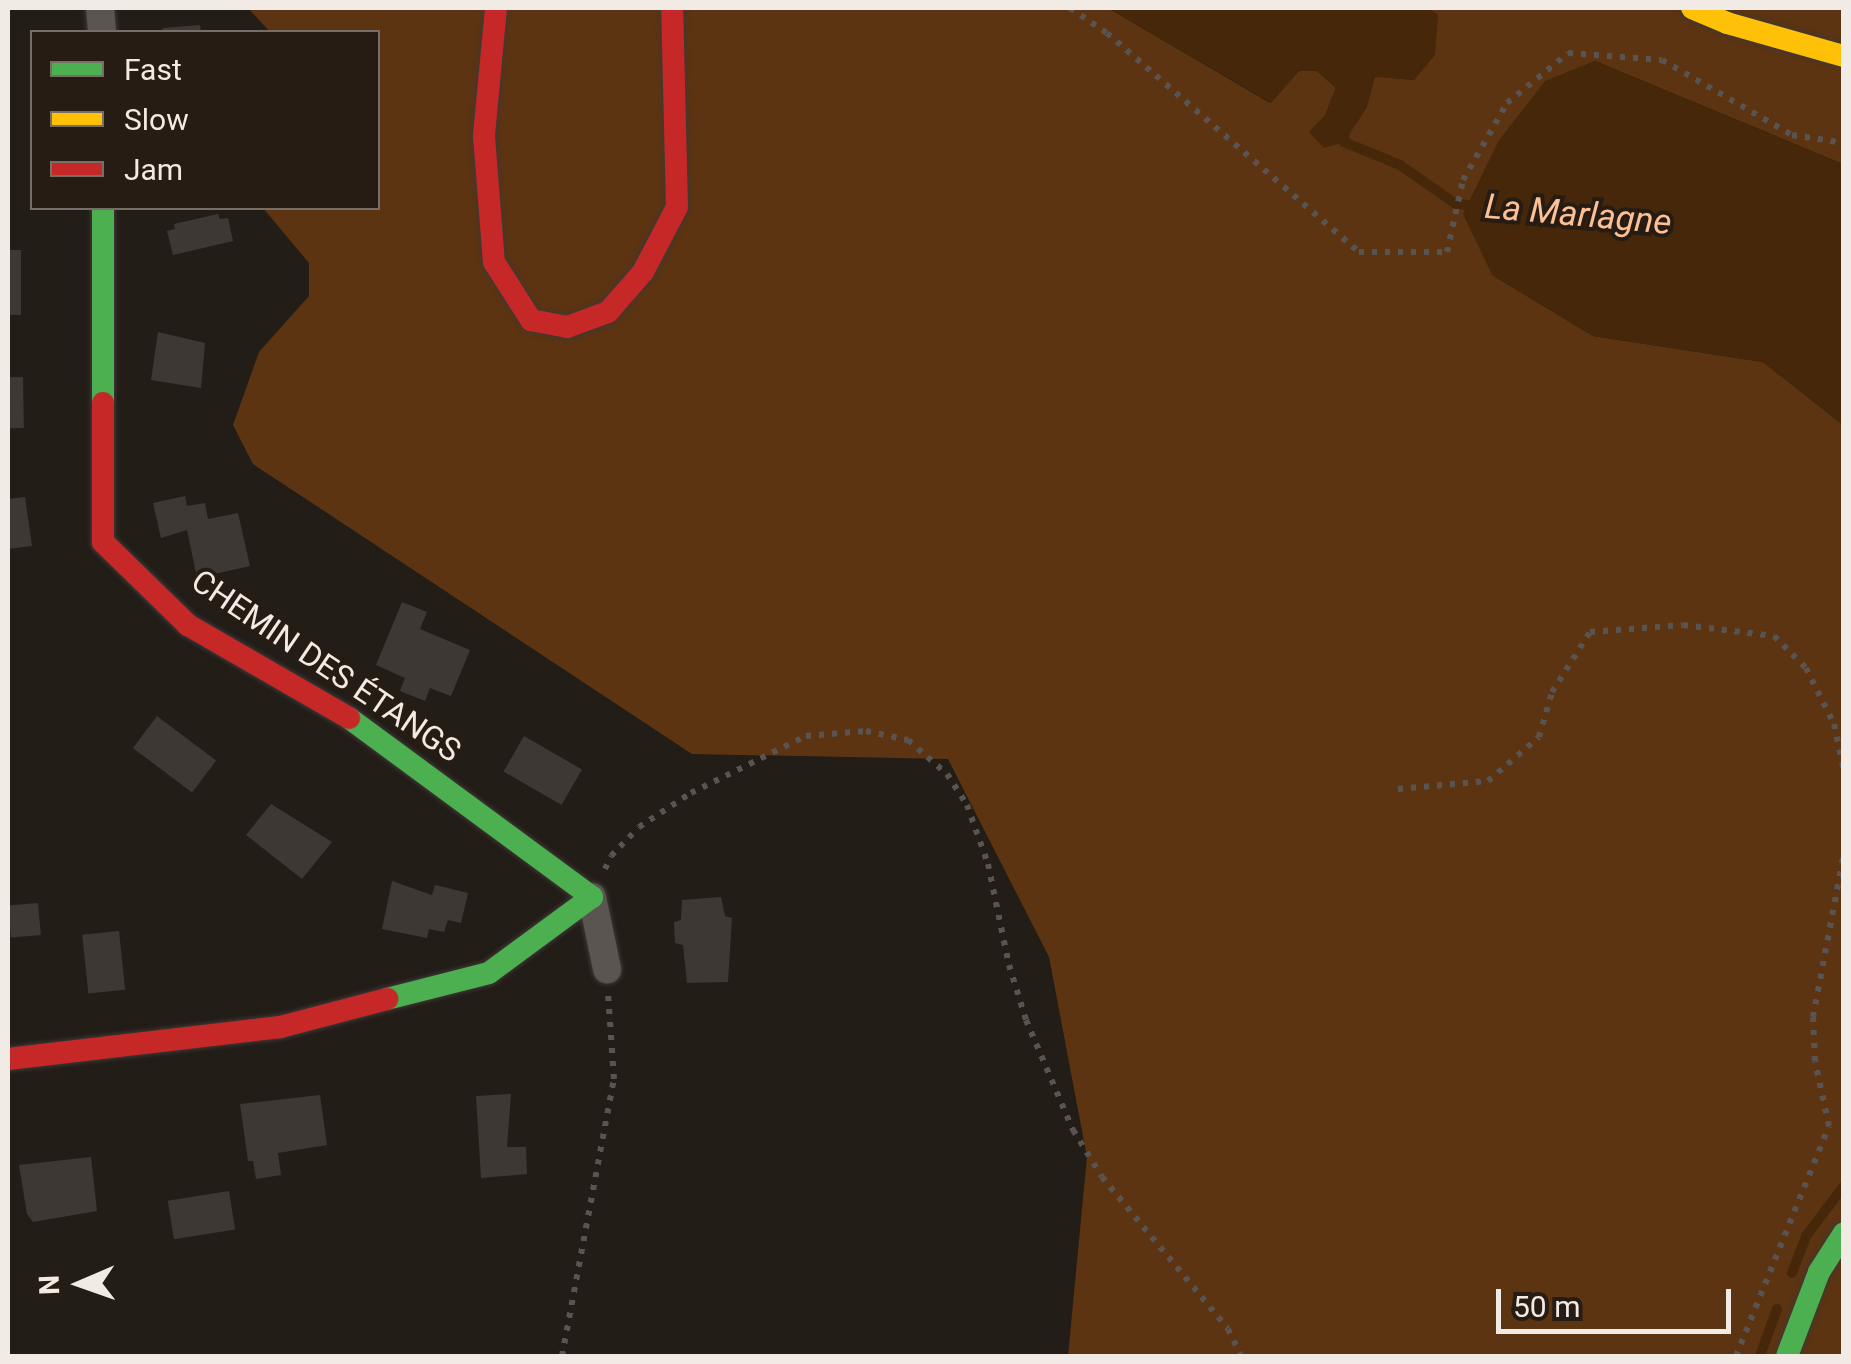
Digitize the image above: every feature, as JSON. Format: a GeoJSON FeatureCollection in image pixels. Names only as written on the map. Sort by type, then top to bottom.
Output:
{"type":"FeatureCollection","features":[{"type":"Feature","properties":{"kind":"street"},"geometry":{"type":"LineString","coordinates":[[496,8],[484,136],[494,262],[531,320],[566,327],[608,312],[643,272],[677,207],[672,8]]}},
{"type":"Feature","properties":{"kind":"street"},"geometry":{"type":"LineString","coordinates":[[1692,8],[1728,23],[1844,56]]}},
{"type":"Feature","properties":{"kind":"street","name":"CHEMIN DES ÉTANGS"},"geometry":{"type":"LineString","coordinates":[[103,210],[103,542],[188,625],[370,730],[592,898]]}},
{"type":"Feature","properties":{"kind":"street"},"geometry":{"type":"LineString","coordinates":[[8,1058],[280,1027],[490,973],[592,898],[607,968]]}},
{"type":"Feature","properties":{"kind":"street"},"geometry":{"type":"LineString","coordinates":[[1787,1356],[1819,1272],[1844,1233]]}},
{"type":"Feature","properties":{"kind":"path"},"geometry":{"type":"LineString","coordinates":[[1070,8],[1107,33],[1359,252],[1447,252],[1462,184],[1507,103],[1568,52],[1662,60],[1792,134],[1844,143]]}},
{"type":"Feature","properties":{"kind":"path"},"geometry":{"type":"LineString","coordinates":[[1398,788],[1488,781],[1539,736],[1552,692],[1590,632],[1683,626],[1774,636],[1806,668],[1834,724],[1844,771]]}},
{"type":"Feature","properties":{"kind":"path"},"geometry":{"type":"LineString","coordinates":[[592,898],[611,856],[640,827],[741,767],[806,736],[866,731],[908,740],[947,774],[967,805],[988,864],[1009,965],[1026,1020],[1073,1130],[1102,1177],[1228,1329],[1242,1356]]}},
{"type":"Feature","properties":{"kind":"path"},"geometry":{"type":"LineString","coordinates":[[1736,1356],[1829,1126],[1815,1061],[1813,1017],[1844,853]]}},
{"type":"Feature","properties":{"kind":"path"},"geometry":{"type":"LineString","coordinates":[[562,1356],[614,1080],[607,968]]}},
{"type":"Feature","properties":{"kind":"shaded area"},"geometry":{"type":"Polygon","coordinates":[[[248,8],[1108,8],[1270,103],[1299,71],[1317,71],[1336,88],[1325,115],[1366,109],[1375,76],[1414,80],[1438,15],[1428,8],[1843,8],[1843,164],[1595,61],[1545,82],[1498,142],[1492,275],[1593,336],[1763,362],[1843,425],[1843,1356],[1068,1356],[1087,1157],[1049,957],[948,759],[692,754],[253,464],[233,425],[259,352],[309,296],[309,263],[265,210],[380,210],[380,30],[268,30],[248,8]]]}},
{"type":"Feature","properties":{"kind":"water"},"geometry":{"type":"Polygon","coordinates":[[[1108,8],[1428,8],[1438,15],[1435,55],[1414,80],[1375,77],[1366,109],[1344,142],[1324,148],[1309,132],[1325,115],[1336,88],[1317,71],[1299,71],[1271,103],[1108,8]]]}},
{"type":"Feature","properties":{"kind":"water"},"geometry":{"type":"Polygon","coordinates":[[[1595,61],[1843,164],[1843,425],[1763,362],[1593,336],[1492,275],[1463,214],[1498,142],[1545,81],[1595,61]]]}},
{"type":"Feature","properties":{"kind":"building"},"geometry":{"type":"Polygon","coordinates":[[[200,25],[201,30],[162,30],[200,25]]]}},
{"type":"Feature","properties":{"kind":"building"},"geometry":{"type":"Polygon","coordinates":[[[218,214],[220,219],[228,218],[233,241],[173,255],[167,231],[175,229],[174,224],[218,214]]]}},
{"type":"Feature","properties":{"kind":"building"},"geometry":{"type":"Polygon","coordinates":[[[8,250],[21,250],[21,315],[8,315],[8,250]]]}},
{"type":"Feature","properties":{"kind":"building"},"geometry":{"type":"Polygon","coordinates":[[[158,332],[205,343],[201,388],[151,380],[158,332]]]}},
{"type":"Feature","properties":{"kind":"building"},"geometry":{"type":"Polygon","coordinates":[[[8,377],[23,377],[24,428],[9,428],[8,377]]]}},
{"type":"Feature","properties":{"kind":"building"},"geometry":{"type":"Polygon","coordinates":[[[185,496],[187,506],[205,503],[208,519],[238,513],[250,566],[197,578],[187,530],[161,538],[153,503],[185,496]]]}},
{"type":"Feature","properties":{"kind":"building"},"geometry":{"type":"Polygon","coordinates":[[[25,497],[32,546],[8,549],[8,499],[25,497]]]}},
{"type":"Feature","properties":{"kind":"building"},"geometry":{"type":"Polygon","coordinates":[[[402,602],[427,612],[420,629],[470,650],[451,696],[430,688],[425,701],[400,691],[405,678],[376,665],[402,602]]]}},
{"type":"Feature","properties":{"kind":"building"},"geometry":{"type":"Polygon","coordinates":[[[157,716],[216,761],[192,792],[133,748],[157,716]]]}},
{"type":"Feature","properties":{"kind":"building"},"geometry":{"type":"Polygon","coordinates":[[[524,736],[582,770],[562,805],[504,772],[524,736]]]}},
{"type":"Feature","properties":{"kind":"building"},"geometry":{"type":"Polygon","coordinates":[[[271,804],[332,842],[302,879],[246,835],[271,804]]]}},
{"type":"Feature","properties":{"kind":"building"},"geometry":{"type":"Polygon","coordinates":[[[392,881],[432,895],[435,885],[468,893],[461,923],[448,920],[444,932],[429,929],[427,938],[382,929],[392,881]]]}},
{"type":"Feature","properties":{"kind":"building"},"geometry":{"type":"Polygon","coordinates":[[[721,897],[725,916],[732,918],[728,982],[687,983],[683,945],[675,943],[674,922],[681,920],[682,900],[721,897]]]}},
{"type":"Feature","properties":{"kind":"building"},"geometry":{"type":"Polygon","coordinates":[[[38,903],[41,935],[11,937],[8,906],[38,903]]]}},
{"type":"Feature","properties":{"kind":"building"},"geometry":{"type":"Polygon","coordinates":[[[119,931],[125,990],[88,994],[82,935],[119,931]]]}},
{"type":"Feature","properties":{"kind":"building"},"geometry":{"type":"Polygon","coordinates":[[[511,1094],[507,1147],[526,1147],[527,1174],[481,1178],[476,1096],[511,1094]]]}},
{"type":"Feature","properties":{"kind":"building"},"geometry":{"type":"Polygon","coordinates":[[[320,1095],[327,1145],[278,1153],[281,1175],[256,1179],[253,1161],[248,1161],[240,1104],[320,1095]]]}},
{"type":"Feature","properties":{"kind":"building"},"geometry":{"type":"Polygon","coordinates":[[[91,1157],[97,1211],[33,1222],[27,1214],[19,1165],[91,1157]]]}},
{"type":"Feature","properties":{"kind":"building"},"geometry":{"type":"Polygon","coordinates":[[[229,1191],[235,1230],[174,1239],[168,1201],[229,1191]]]}},
{"type":"Feature","properties":{"kind":"waterway","name":"La Marlagne"},"geometry":{"type":"LineString","coordinates":[[1345,132],[1344,142],[1400,165],[1456,204],[1480,206]]}},
{"type":"Feature","properties":{"kind":"waterway"},"geometry":{"type":"LineString","coordinates":[[1792,1273],[1806,1236],[1844,1186]]}},
{"type":"Feature","properties":{"kind":"waterway"},"geometry":{"type":"LineString","coordinates":[[1760,1356],[1777,1309]]}},
{"type":"Feature","properties":{"kind":"traffic: fast"},"geometry":{"type":"LineString","coordinates":[[103,210],[103,403]]}},
{"type":"Feature","properties":{"kind":"traffic: fast"},"geometry":{"type":"LineString","coordinates":[[349,718],[592,897],[489,973],[387,999]]}},
{"type":"Feature","properties":{"kind":"traffic: fast"},"geometry":{"type":"LineString","coordinates":[[1787,1356],[1819,1272],[1844,1233]]}},
{"type":"Feature","properties":{"kind":"traffic: slow"},"geometry":{"type":"LineString","coordinates":[[1692,8],[1727,23],[1844,56]]}},
{"type":"Feature","properties":{"kind":"traffic: jam"},"geometry":{"type":"LineString","coordinates":[[496,8],[484,136],[494,262],[531,320],[567,327],[608,312],[643,272],[677,207],[672,8]]}},
{"type":"Feature","properties":{"kind":"traffic: jam"},"geometry":{"type":"LineString","coordinates":[[103,403],[103,542],[188,625],[349,718]]}},
{"type":"Feature","properties":{"kind":"traffic: jam"},"geometry":{"type":"LineString","coordinates":[[8,1059],[280,1027],[387,999]]}}]}
